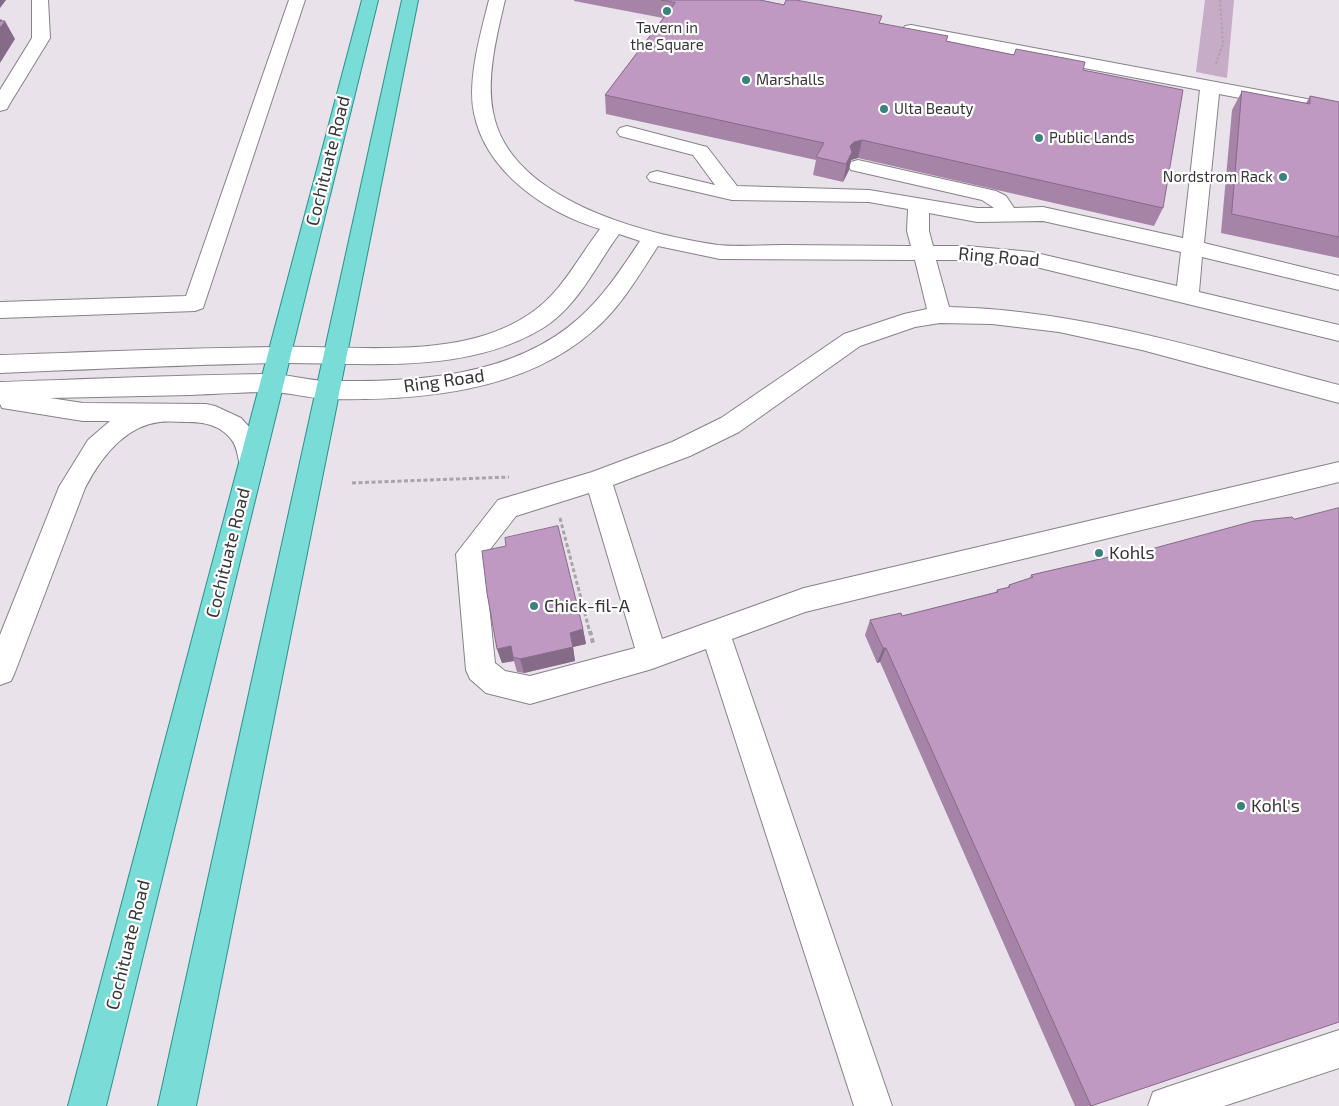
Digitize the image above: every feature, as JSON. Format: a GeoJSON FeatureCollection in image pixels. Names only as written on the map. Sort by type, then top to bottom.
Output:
{"type":"FeatureCollection","features":[{"type":"Feature","properties":{"kind":"main road","name":"Cochituate Road"},"geometry":{"type":"LineString","coordinates":[[86,1103],[370,0]]}},
{"type":"Feature","properties":{"kind":"main road"},"geometry":{"type":"LineString","coordinates":[[178,1106],[410,0]]}},
{"type":"Feature","properties":{"kind":"street"},"geometry":{"type":"LineString","coordinates":[[0,105],[40,38],[40,0]]}},
{"type":"Feature","properties":{"kind":"street"},"geometry":{"type":"LineString","coordinates":[[0,310],[194,303],[297,0]]}},
{"type":"Feature","properties":{"kind":"street","name":"Ring Road"},"geometry":{"type":"LineString","coordinates":[[497,0],[487,41],[483,84],[483,112],[493,140],[513,168],[539,191],[576,214],[653,238],[720,252],[982,253],[1032,259],[1339,333]]}},
{"type":"Feature","properties":{"kind":"street"},"geometry":{"type":"LineString","coordinates":[[892,26],[1339,111]]}},
{"type":"Feature","properties":{"kind":"street"},"geometry":{"type":"LineString","coordinates":[[1187,296],[1210,86]]}},
{"type":"Feature","properties":{"kind":"street"},"geometry":{"type":"LineString","coordinates":[[627,132],[700,150],[732,194]]}},
{"type":"Feature","properties":{"kind":"street"},"geometry":{"type":"LineString","coordinates":[[858,166],[989,195],[999,201],[1008,214]]}},
{"type":"Feature","properties":{"kind":"street"},"geometry":{"type":"LineString","coordinates":[[657,177],[706,190],[732,194],[870,196],[977,215],[1034,213],[1052,215],[1339,283]]}},
{"type":"Feature","properties":{"kind":"street"},"geometry":{"type":"LineString","coordinates":[[920,204],[917,223],[940,315]]}},
{"type":"Feature","properties":{"kind":"street","name":"Ring Road"},"geometry":{"type":"LineString","coordinates":[[0,364],[439,352],[471,348],[506,337],[534,322],[563,299],[578,283],[595,250],[613,227]]}},
{"type":"Feature","properties":{"kind":"street","name":"Ring Road"},"geometry":{"type":"LineString","coordinates":[[0,391],[271,383],[328,390],[407,387],[466,381],[503,370],[540,355],[572,335],[598,312],[653,238]]}},
{"type":"Feature","properties":{"kind":"street"},"geometry":{"type":"LineString","coordinates":[[1339,394],[1142,342],[1059,324],[992,316],[940,315],[902,323],[844,344],[730,425],[651,460],[598,480],[507,508],[470,554],[481,670],[497,683],[530,690],[652,656],[804,600],[1339,472]]}},
{"type":"Feature","properties":{"kind":"street"},"geometry":{"type":"LineString","coordinates":[[0,400],[38,408],[83,412],[193,411],[220,418],[242,432],[247,440],[251,464]]}},
{"type":"Feature","properties":{"kind":"street"},"geometry":{"type":"LineString","coordinates":[[0,672],[72,486],[91,453],[106,436],[139,418],[162,412]]}},
{"type":"Feature","properties":{"kind":"street"},"geometry":{"type":"LineString","coordinates":[[598,480],[652,656]]}},
{"type":"Feature","properties":{"kind":"street"},"geometry":{"type":"LineString","coordinates":[[715,632],[873,1106]]}},
{"type":"Feature","properties":{"kind":"street"},"geometry":{"type":"LineString","coordinates":[[1167,1106],[1339,1049]]}},
{"type":"Feature","properties":{"kind":"path"},"geometry":{"type":"LineString","coordinates":[[1210,86],[1212,73],[1223,44],[1220,0]]}},
{"type":"Feature","properties":{"kind":"shaded area"},"geometry":{"type":"Polygon","coordinates":[[[1205,0],[1234,0],[1227,78],[1196,72],[1205,0]]]}},
{"type":"Feature","properties":{"kind":"building"},"geometry":{"type":"Polygon","coordinates":[[[661,0],[760,0],[784,5],[786,0],[796,0],[882,16],[879,23],[948,36],[946,41],[1014,55],[1016,49],[1085,62],[1083,70],[1183,90],[1163,208],[862,140],[854,142],[850,146],[852,152],[846,164],[816,157],[824,143],[605,95],[675,3],[661,0]]]}},
{"type":"Feature","properties":{"kind":"building"},"geometry":{"type":"Polygon","coordinates":[[[0,21],[5,21],[0,28],[0,21]]]}},
{"type":"Feature","properties":{"kind":"building","name":"Nordstrom Rack"},"geometry":{"type":"Polygon","coordinates":[[[1242,91],[1310,104],[1310,96],[1339,102],[1339,237],[1232,214],[1242,91]]]}},
{"type":"Feature","properties":{"kind":"building"},"geometry":{"type":"Polygon","coordinates":[[[1339,508],[1339,1022],[1091,1106],[886,648],[883,648],[870,620],[901,613],[902,616],[998,592],[997,590],[1010,587],[1009,585],[1033,577],[1031,575],[1109,557],[1111,560],[1254,521],[1292,517],[1294,519],[1339,508]]]}},
{"type":"Feature","properties":{"kind":"building","name":"Chick-fil-A"},"geometry":{"type":"Polygon","coordinates":[[[558,526],[583,629],[570,633],[573,647],[520,659],[513,657],[511,646],[497,649],[482,551],[506,546],[505,538],[558,526]]]}},
{"type":"Feature","properties":{"kind":"place","name":"Tavern in the Square"},"geometry":{"type":"Point","coordinates":[667,11]}},
{"type":"Feature","properties":{"kind":"place","name":"Marshalls"},"geometry":{"type":"Point","coordinates":[746,80]}},
{"type":"Feature","properties":{"kind":"place","name":"Ulta Beauty"},"geometry":{"type":"Point","coordinates":[884,109]}},
{"type":"Feature","properties":{"kind":"place","name":"Public Lands"},"geometry":{"type":"Point","coordinates":[1039,138]}},
{"type":"Feature","properties":{"kind":"place","name":"Nordstrom Rack"},"geometry":{"type":"Point","coordinates":[1283,177]}},
{"type":"Feature","properties":{"kind":"place","name":"Kohls"},"geometry":{"type":"Point","coordinates":[1099,553]}},
{"type":"Feature","properties":{"kind":"place","name":"Chick-fil-A"},"geometry":{"type":"Point","coordinates":[534,606]}},
{"type":"Feature","properties":{"kind":"place","name":"Kohl's"},"geometry":{"type":"Point","coordinates":[1241,806]}}]}
